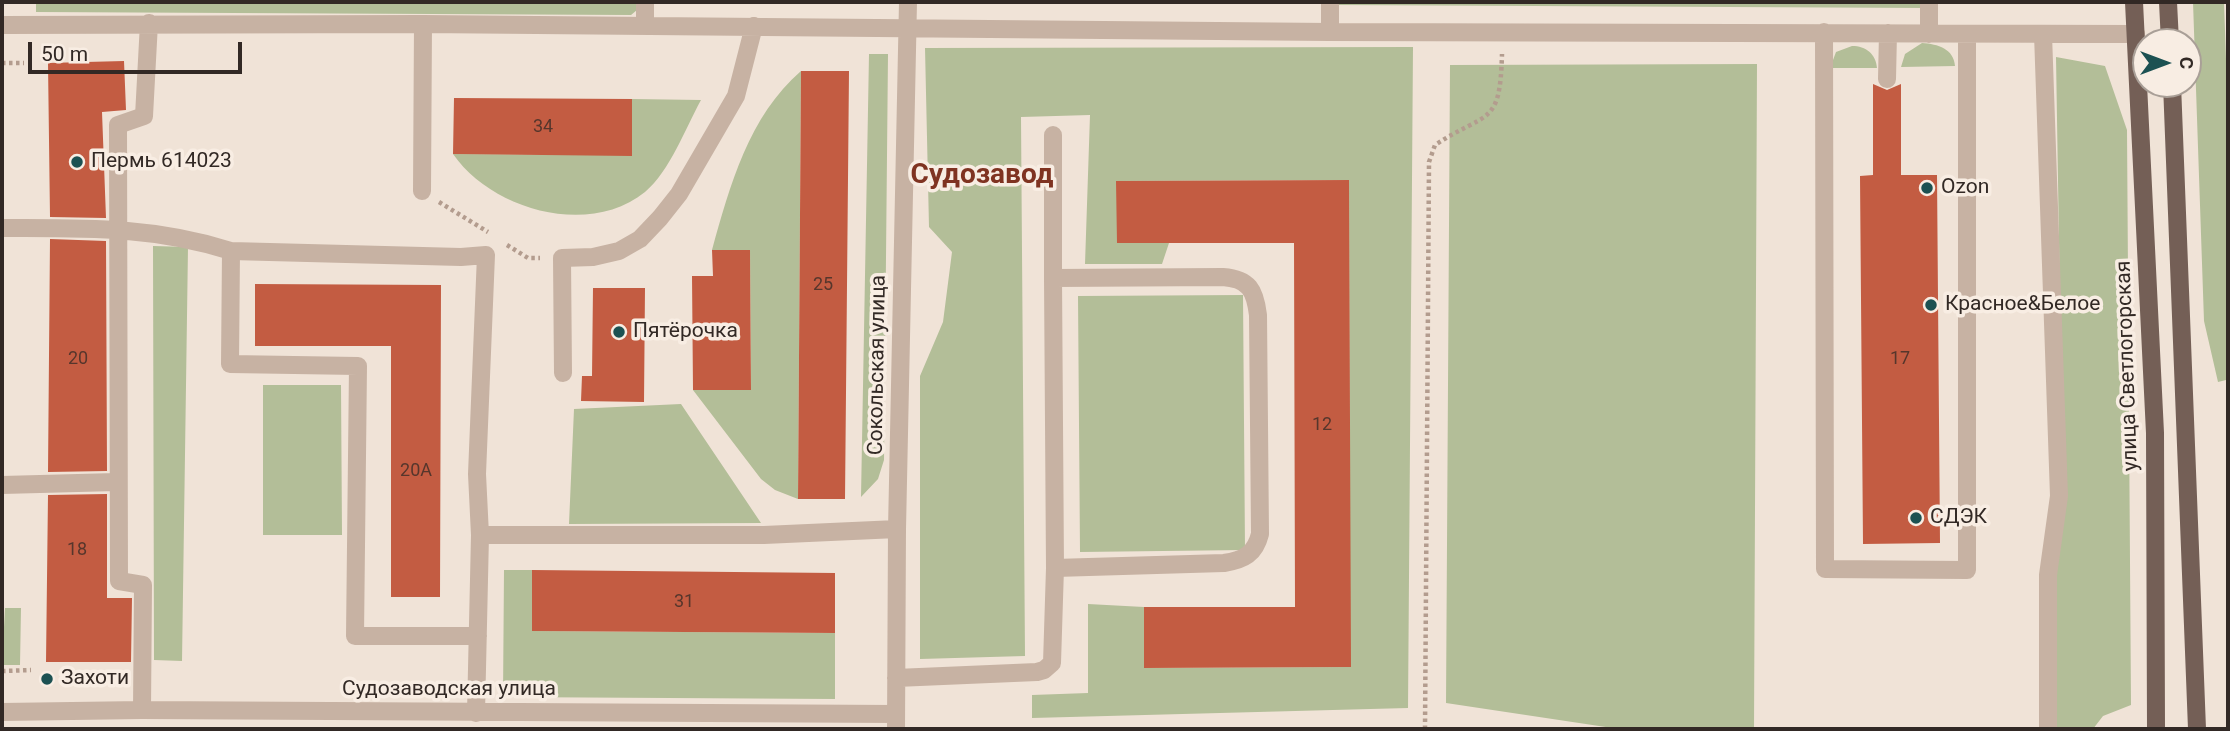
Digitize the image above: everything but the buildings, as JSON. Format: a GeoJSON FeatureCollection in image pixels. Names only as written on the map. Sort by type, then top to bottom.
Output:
{"type":"FeatureCollection","features":[{"type":"Feature","properties":{"kind":"main road","name":"улица Светлогорская"},"geometry":{"type":"LineString","coordinates":[[2134,2],[2136,28]]}},
{"type":"Feature","properties":{"kind":"main road"},"geometry":{"type":"LineString","coordinates":[[2168,2],[2169,28]]}},
{"type":"Feature","properties":{"kind":"main road","name":"улица Светлогорская"},"geometry":{"type":"LineString","coordinates":[[2139,98],[2155,433],[2155,729]]}},
{"type":"Feature","properties":{"kind":"main road"},"geometry":{"type":"LineString","coordinates":[[2173,98],[2197,729]]}},
{"type":"Feature","properties":{"kind":"street"},"geometry":{"type":"LineString","coordinates":[[645,2],[645,26]]}},
{"type":"Feature","properties":{"kind":"street","name":"Сокольская улица"},"geometry":{"type":"LineString","coordinates":[[896,721],[897,529],[908,2]]}},
{"type":"Feature","properties":{"kind":"street"},"geometry":{"type":"LineString","coordinates":[[1330,2],[1330,32]]}},
{"type":"Feature","properties":{"kind":"street"},"geometry":{"type":"LineString","coordinates":[[1929,2],[1929,34]]}},
{"type":"Feature","properties":{"kind":"street"},"geometry":{"type":"LineString","coordinates":[[142,710],[143,585],[119,581],[116,482],[118,125],[144,116],[149,23]]}},
{"type":"Feature","properties":{"kind":"street"},"geometry":{"type":"LineString","coordinates":[[422,191],[423,24]]}},
{"type":"Feature","properties":{"kind":"street"},"geometry":{"type":"LineString","coordinates":[[2,25],[423,24],[1330,32],[2132,34]]}},
{"type":"Feature","properties":{"kind":"street"},"geometry":{"type":"LineString","coordinates":[[563,373],[562,258],[593,257],[619,251],[640,239],[660,218],[679,194],[736,96],[754,26]]}},
{"type":"Feature","properties":{"kind":"street"},"geometry":{"type":"LineString","coordinates":[[1824,33],[1825,569],[1967,570],[1967,34]]}},
{"type":"Feature","properties":{"kind":"street"},"geometry":{"type":"LineString","coordinates":[[1887,79],[1888,33]]}},
{"type":"Feature","properties":{"kind":"street"},"geometry":{"type":"LineString","coordinates":[[2043,34],[2059,496],[2048,575],[2048,729]]}},
{"type":"Feature","properties":{"kind":"street"},"geometry":{"type":"LineString","coordinates":[[896,678],[1044,670],[1052,663],[1055,568],[1054,135]]}},
{"type":"Feature","properties":{"kind":"street"},"geometry":{"type":"LineString","coordinates":[[2,229],[117,228],[188,237],[231,251],[461,257],[486,255],[477,474],[481,719]]}},
{"type":"Feature","properties":{"kind":"street"},"geometry":{"type":"LineString","coordinates":[[231,251],[230,364],[359,366],[355,636],[478,636]]}},
{"type":"Feature","properties":{"kind":"street"},"geometry":{"type":"LineString","coordinates":[[1054,278],[1223,277],[1247,283],[1254,291],[1258,315],[1260,522],[1257,545],[1251,554],[1241,560],[1055,568]]}},
{"type":"Feature","properties":{"kind":"street"},"geometry":{"type":"LineString","coordinates":[[2,485],[116,482]]}},
{"type":"Feature","properties":{"kind":"street"},"geometry":{"type":"LineString","coordinates":[[480,535],[764,535],[897,529]]}},
{"type":"Feature","properties":{"kind":"street","name":"Судозаводская улица"},"geometry":{"type":"LineString","coordinates":[[2,712],[142,710],[281,720],[896,721]]}},
{"type":"Feature","properties":{"kind":"path"},"geometry":{"type":"LineString","coordinates":[[1425,729],[1429,162],[1435,145],[1485,119],[1497,102],[1501,85],[1503,32]]}},
{"type":"Feature","properties":{"kind":"path"},"geometry":{"type":"LineString","coordinates":[[2,63],[24,63]]}},
{"type":"Feature","properties":{"kind":"path"},"geometry":{"type":"LineString","coordinates":[[2,671],[31,670]]}},
{"type":"Feature","properties":{"kind":"green space"},"geometry":{"type":"Polygon","coordinates":[[[36,2],[638,3],[637,10],[631,15],[36,12],[36,2]]]}},
{"type":"Feature","properties":{"kind":"green space"},"geometry":{"type":"Polygon","coordinates":[[[1339,2],[1926,2],[1926,8],[1339,5],[1339,2]]]}},
{"type":"Feature","properties":{"kind":"green space"},"geometry":{"type":"Polygon","coordinates":[[[2193,2],[2224,2],[2228,116],[2228,367],[2226,380],[2218,382],[2204,321],[2196,98],[2202,98],[2202,28],[2194,28],[2193,2]]]}},
{"type":"Feature","properties":{"kind":"green space"},"geometry":{"type":"Polygon","coordinates":[[[1922,43],[1944,48],[1952,55],[1955,66],[1901,67],[1905,54],[1922,43]]]}},
{"type":"Feature","properties":{"kind":"green space"},"geometry":{"type":"Polygon","coordinates":[[[1852,46],[1862,47],[1869,52],[1875,59],[1877,68],[1830,68],[1836,52],[1852,46]]]}},
{"type":"Feature","properties":{"kind":"green space"},"geometry":{"type":"Polygon","coordinates":[[[1413,47],[1408,708],[1032,718],[1032,695],[1088,693],[1088,604],[1144,607],[1144,668],[1350,667],[1349,180],[1117,181],[1117,243],[1169,243],[1162,264],[1085,264],[1090,115],[1021,117],[1025,656],[920,659],[920,376],[943,322],[952,252],[929,227],[925,48],[1413,47]]]}},
{"type":"Feature","properties":{"kind":"green space"},"geometry":{"type":"Polygon","coordinates":[[[869,54],[888,54],[884,460],[878,479],[861,497],[869,54]]]}},
{"type":"Feature","properties":{"kind":"green space"},"geometry":{"type":"Polygon","coordinates":[[[2056,57],[2105,66],[2127,130],[2131,705],[2103,716],[2093,729],[2050,729],[2051,628],[2063,491],[2056,57]]]}},
{"type":"Feature","properties":{"kind":"green space"},"geometry":{"type":"Polygon","coordinates":[[[1757,64],[1754,729],[1619,729],[1446,703],[1450,65],[1757,64]]]}},
{"type":"Feature","properties":{"kind":"green space"},"geometry":{"type":"Polygon","coordinates":[[[801,71],[798,499],[775,490],[761,479],[693,390],[751,389],[750,250],[712,250],[734,177],[755,130],[783,89],[801,71]]]}},
{"type":"Feature","properties":{"kind":"green space"},"geometry":{"type":"Polygon","coordinates":[[[632,99],[701,100],[662,173],[645,192],[622,206],[596,213],[569,215],[542,211],[491,190],[470,173],[453,154],[632,155],[632,99]]]}},
{"type":"Feature","properties":{"kind":"green space"},"geometry":{"type":"Polygon","coordinates":[[[153,246],[188,247],[182,661],[154,660],[153,246]]]}},
{"type":"Feature","properties":{"kind":"green space"},"geometry":{"type":"Polygon","coordinates":[[[1243,295],[1245,550],[1080,552],[1078,296],[1243,295]]]}},
{"type":"Feature","properties":{"kind":"green space"},"geometry":{"type":"Polygon","coordinates":[[[263,385],[341,385],[342,535],[263,535],[263,385]]]}},
{"type":"Feature","properties":{"kind":"green space"},"geometry":{"type":"Polygon","coordinates":[[[681,404],[761,523],[569,524],[574,409],[681,404]]]}},
{"type":"Feature","properties":{"kind":"green space"},"geometry":{"type":"Polygon","coordinates":[[[504,570],[532,570],[533,631],[835,633],[835,699],[503,697],[504,570]]]}},
{"type":"Feature","properties":{"kind":"green space"},"geometry":{"type":"Polygon","coordinates":[[[5,608],[21,608],[20,665],[2,665],[5,608]]]}},
{"type":"Feature","properties":{"kind":"place","name":"Пермь 614023"},"geometry":{"type":"Point","coordinates":[77,162]}},
{"type":"Feature","properties":{"kind":"place","name":"Ozon"},"geometry":{"type":"Point","coordinates":[1927,188]}},
{"type":"Feature","properties":{"kind":"place","name":"Красное&Белое"},"geometry":{"type":"Point","coordinates":[1931,305]}},
{"type":"Feature","properties":{"kind":"place","name":"Пятёрочка"},"geometry":{"type":"Point","coordinates":[619,332]}},
{"type":"Feature","properties":{"kind":"place","name":"СДЭК"},"geometry":{"type":"Point","coordinates":[1916,518]}},
{"type":"Feature","properties":{"kind":"place","name":"Захоти"},"geometry":{"type":"Point","coordinates":[47,679]}},
{"type":"Feature","properties":{"kind":"district","name":"Судозавод"},"geometry":{"type":"Point","coordinates":[982,176]}}]}
